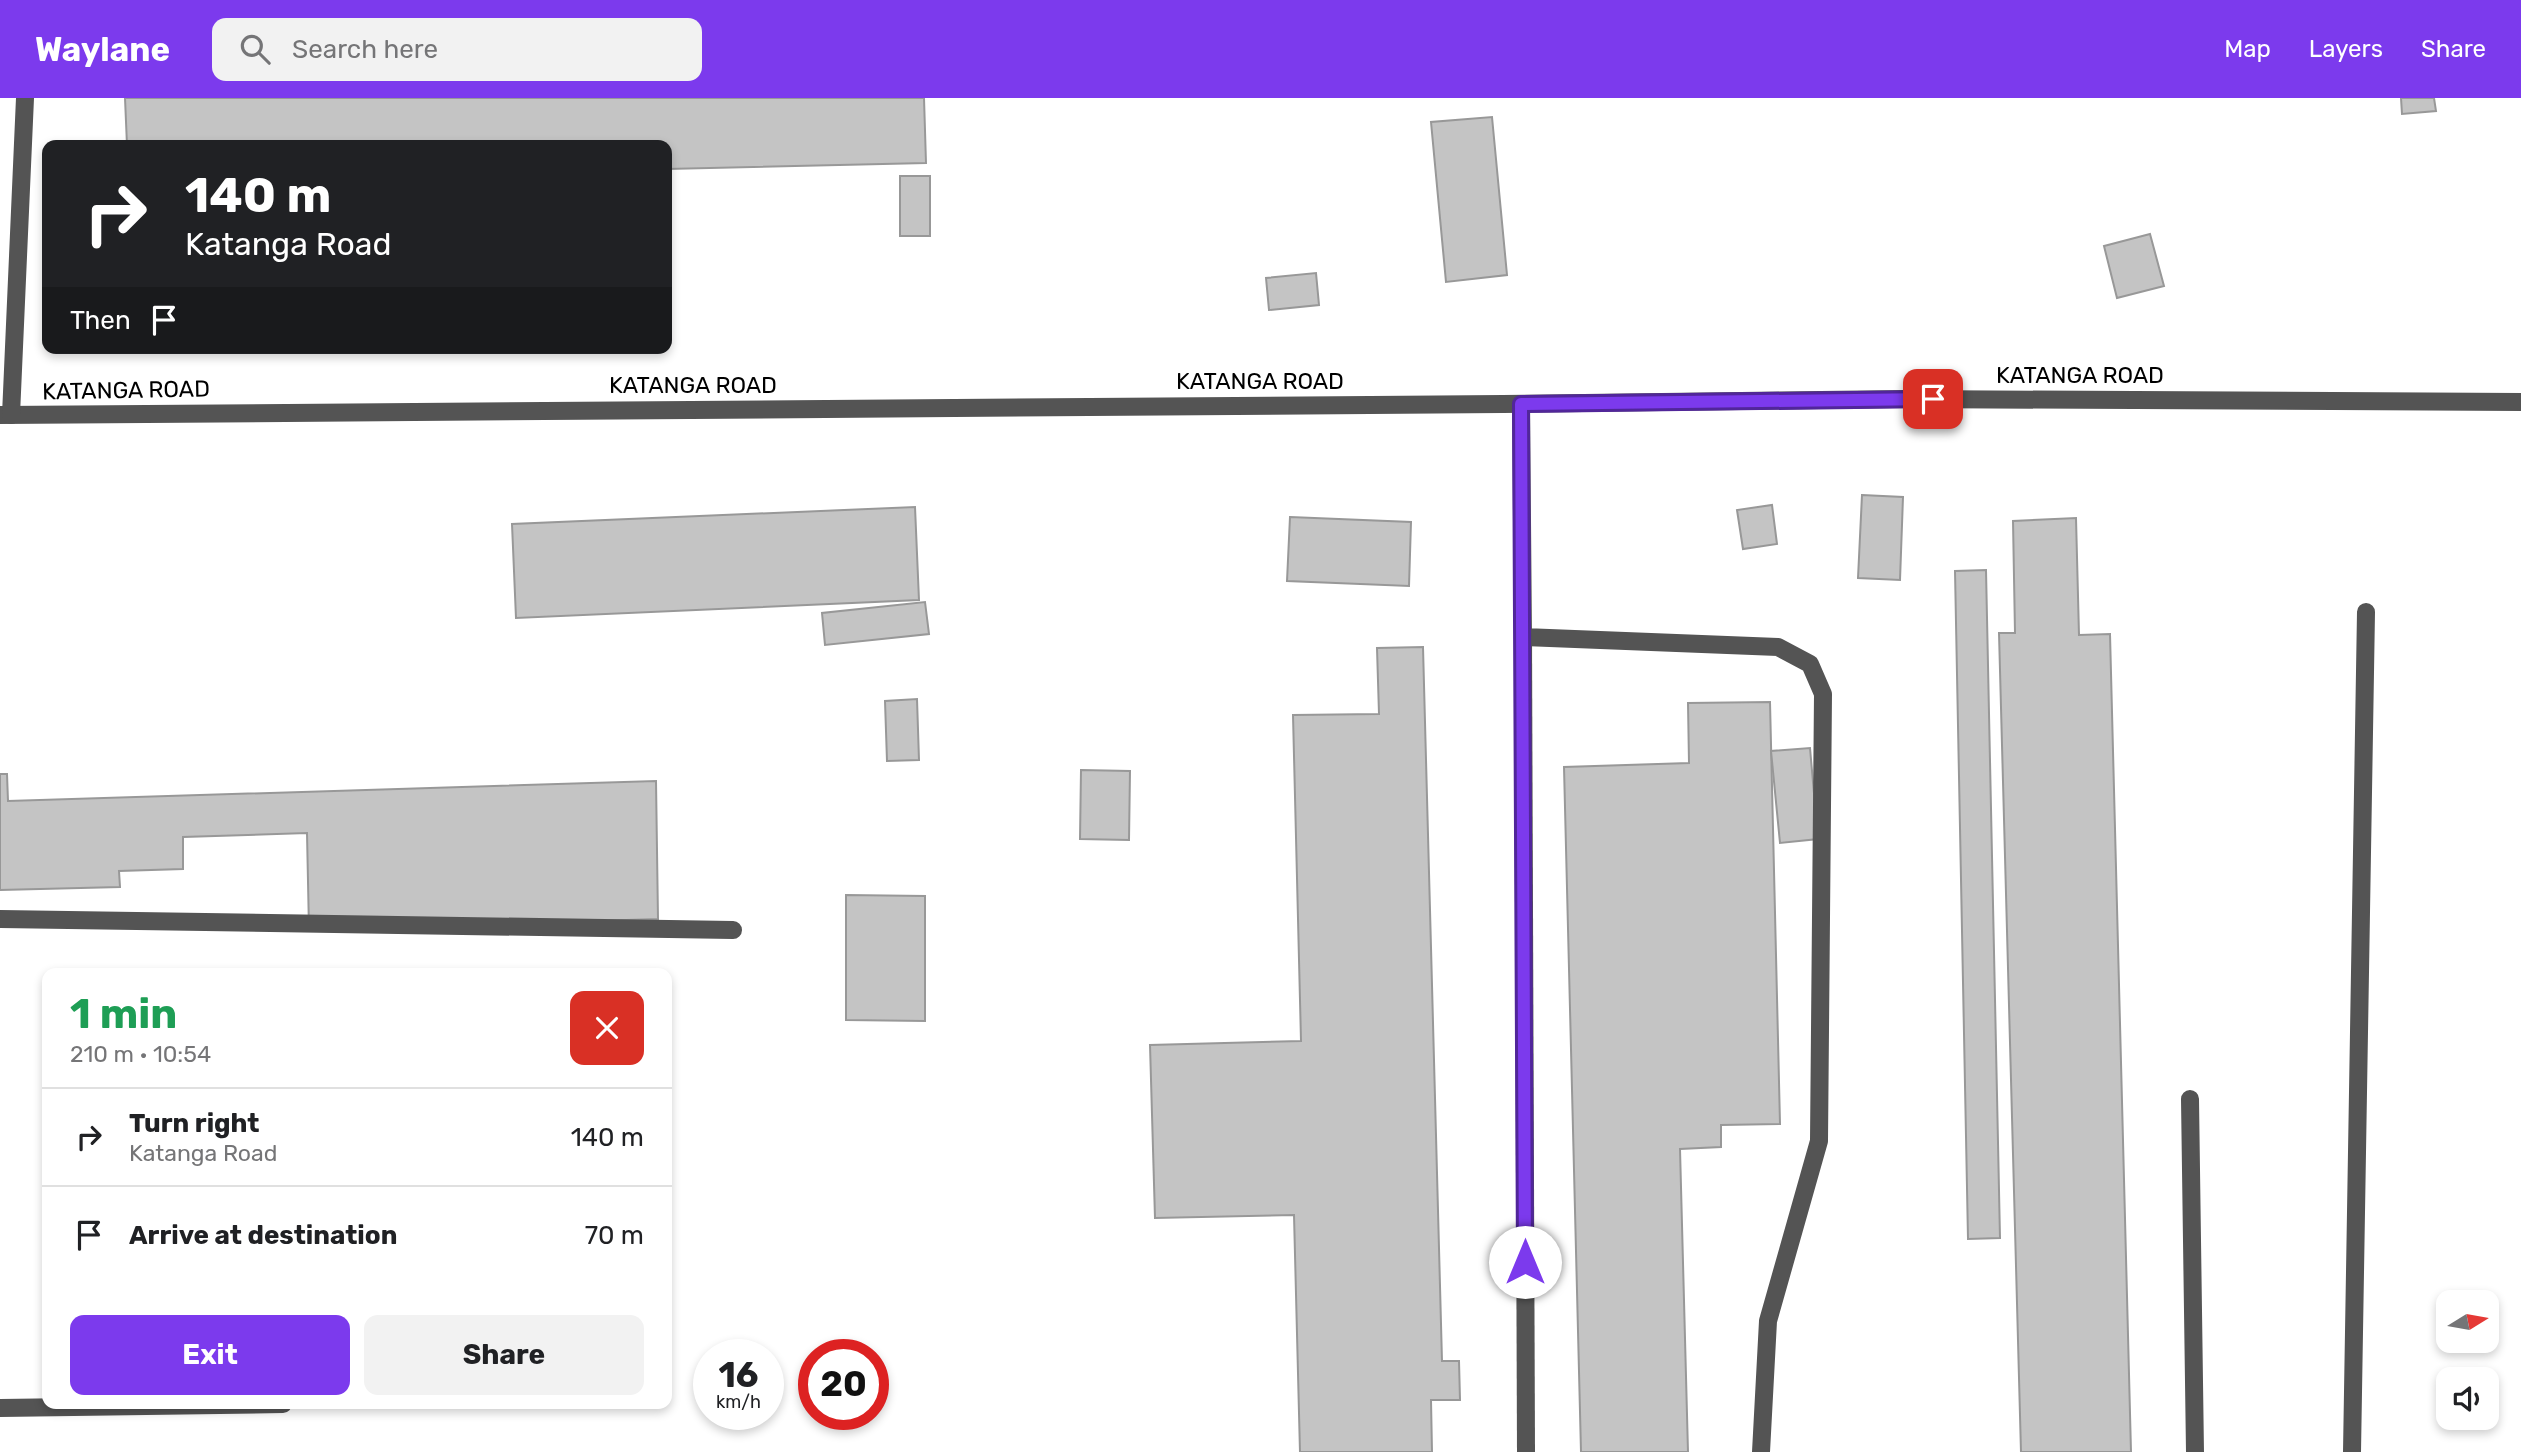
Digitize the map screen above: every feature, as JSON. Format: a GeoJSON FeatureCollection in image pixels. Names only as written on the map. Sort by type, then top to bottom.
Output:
{"type":"FeatureCollection","features":[{"type":"Feature","properties":{"kind":"street"},"geometry":{"type":"LineString","coordinates":[[6,415],[25,98]]}},
{"type":"Feature","properties":{"kind":"street","name":"KATANGA ROAD"},"geometry":{"type":"LineString","coordinates":[[6,415],[1905,399],[2521,402]]}},
{"type":"Feature","properties":{"kind":"street"},"geometry":{"type":"LineString","coordinates":[[1521,404],[1526,1452]]}},
{"type":"Feature","properties":{"kind":"street"},"geometry":{"type":"LineString","coordinates":[[2352,1452],[2365,612]]}},
{"type":"Feature","properties":{"kind":"street"},"geometry":{"type":"LineString","coordinates":[[1523,637],[1778,647],[1810,664],[1823,694],[1819,1141],[1768,1321],[1761,1452]]}},
{"type":"Feature","properties":{"kind":"street"},"geometry":{"type":"LineString","coordinates":[[0,919],[733,930]]}},
{"type":"Feature","properties":{"kind":"street"},"geometry":{"type":"LineString","coordinates":[[2190,1099],[2195,1452]]}},
{"type":"Feature","properties":{"kind":"street"},"geometry":{"type":"LineString","coordinates":[[0,1408],[42,1407]]}},
{"type":"Feature","properties":{"kind":"building"},"geometry":{"type":"Polygon","coordinates":[[[125,98],[924,98],[926,163],[672,169],[672,140],[127,140],[125,98]]]}},
{"type":"Feature","properties":{"kind":"building"},"geometry":{"type":"Polygon","coordinates":[[[2401,98],[2434,98],[2436,111],[2402,114],[2401,98]]]}},
{"type":"Feature","properties":{"kind":"building"},"geometry":{"type":"Polygon","coordinates":[[[1492,117],[1507,275],[1446,282],[1431,122],[1492,117]]]}},
{"type":"Feature","properties":{"kind":"building"},"geometry":{"type":"Polygon","coordinates":[[[900,176],[930,176],[930,236],[900,236],[900,176]]]}},
{"type":"Feature","properties":{"kind":"building"},"geometry":{"type":"Polygon","coordinates":[[[2150,234],[2164,286],[2117,298],[2104,246],[2150,234]]]}},
{"type":"Feature","properties":{"kind":"building"},"geometry":{"type":"Polygon","coordinates":[[[1316,273],[1319,305],[1269,310],[1266,278],[1316,273]]]}},
{"type":"Feature","properties":{"kind":"building"},"geometry":{"type":"Polygon","coordinates":[[[1862,495],[1903,497],[1900,580],[1858,578],[1862,495]]]}},
{"type":"Feature","properties":{"kind":"building"},"geometry":{"type":"Polygon","coordinates":[[[1772,505],[1777,544],[1743,549],[1737,510],[1772,505]]]}},
{"type":"Feature","properties":{"kind":"building"},"geometry":{"type":"Polygon","coordinates":[[[915,507],[919,600],[516,618],[512,524],[915,507]]]}},
{"type":"Feature","properties":{"kind":"building"},"geometry":{"type":"Polygon","coordinates":[[[1290,517],[1411,522],[1409,586],[1287,581],[1290,517]]]}},
{"type":"Feature","properties":{"kind":"building"},"geometry":{"type":"Polygon","coordinates":[[[2076,518],[2079,635],[2110,634],[2131,1452],[2021,1452],[1999,633],[2015,633],[2013,521],[2076,518]]]}},
{"type":"Feature","properties":{"kind":"building"},"geometry":{"type":"Polygon","coordinates":[[[1986,570],[2000,1238],[1968,1239],[1955,571],[1986,570]]]}},
{"type":"Feature","properties":{"kind":"building"},"geometry":{"type":"Polygon","coordinates":[[[925,602],[929,634],[825,645],[822,613],[925,602]]]}},
{"type":"Feature","properties":{"kind":"building"},"geometry":{"type":"Polygon","coordinates":[[[1423,647],[1442,1361],[1459,1361],[1460,1400],[1431,1400],[1432,1452],[1300,1452],[1294,1215],[1155,1218],[1150,1045],[1301,1041],[1293,715],[1379,714],[1377,648],[1423,647]]]}},
{"type":"Feature","properties":{"kind":"building"},"geometry":{"type":"Polygon","coordinates":[[[917,699],[919,760],[887,761],[885,701],[917,699]]]}},
{"type":"Feature","properties":{"kind":"building"},"geometry":{"type":"Polygon","coordinates":[[[1770,702],[1780,1124],[1721,1125],[1721,1147],[1680,1149],[1688,1452],[1581,1452],[1564,767],[1689,763],[1688,703],[1770,702]]]}},
{"type":"Feature","properties":{"kind":"building"},"geometry":{"type":"Polygon","coordinates":[[[1810,748],[1818,839],[1780,843],[1771,751],[1810,748]]]}},
{"type":"Feature","properties":{"kind":"building"},"geometry":{"type":"Polygon","coordinates":[[[1081,770],[1130,771],[1129,840],[1080,839],[1081,770]]]}},
{"type":"Feature","properties":{"kind":"building"},"geometry":{"type":"Polygon","coordinates":[[[0,774],[7,774],[8,801],[656,781],[658,919],[309,930],[307,833],[183,837],[183,869],[119,871],[120,887],[0,890],[0,774]]]}},
{"type":"Feature","properties":{"kind":"building"},"geometry":{"type":"Polygon","coordinates":[[[846,895],[925,896],[925,1021],[846,1020],[846,895]]]}},
{"type":"Feature","properties":{"kind":"route"},"geometry":{"type":"LineString","coordinates":[[1525,1262],[1521,404],[1933,399]]}}]}
